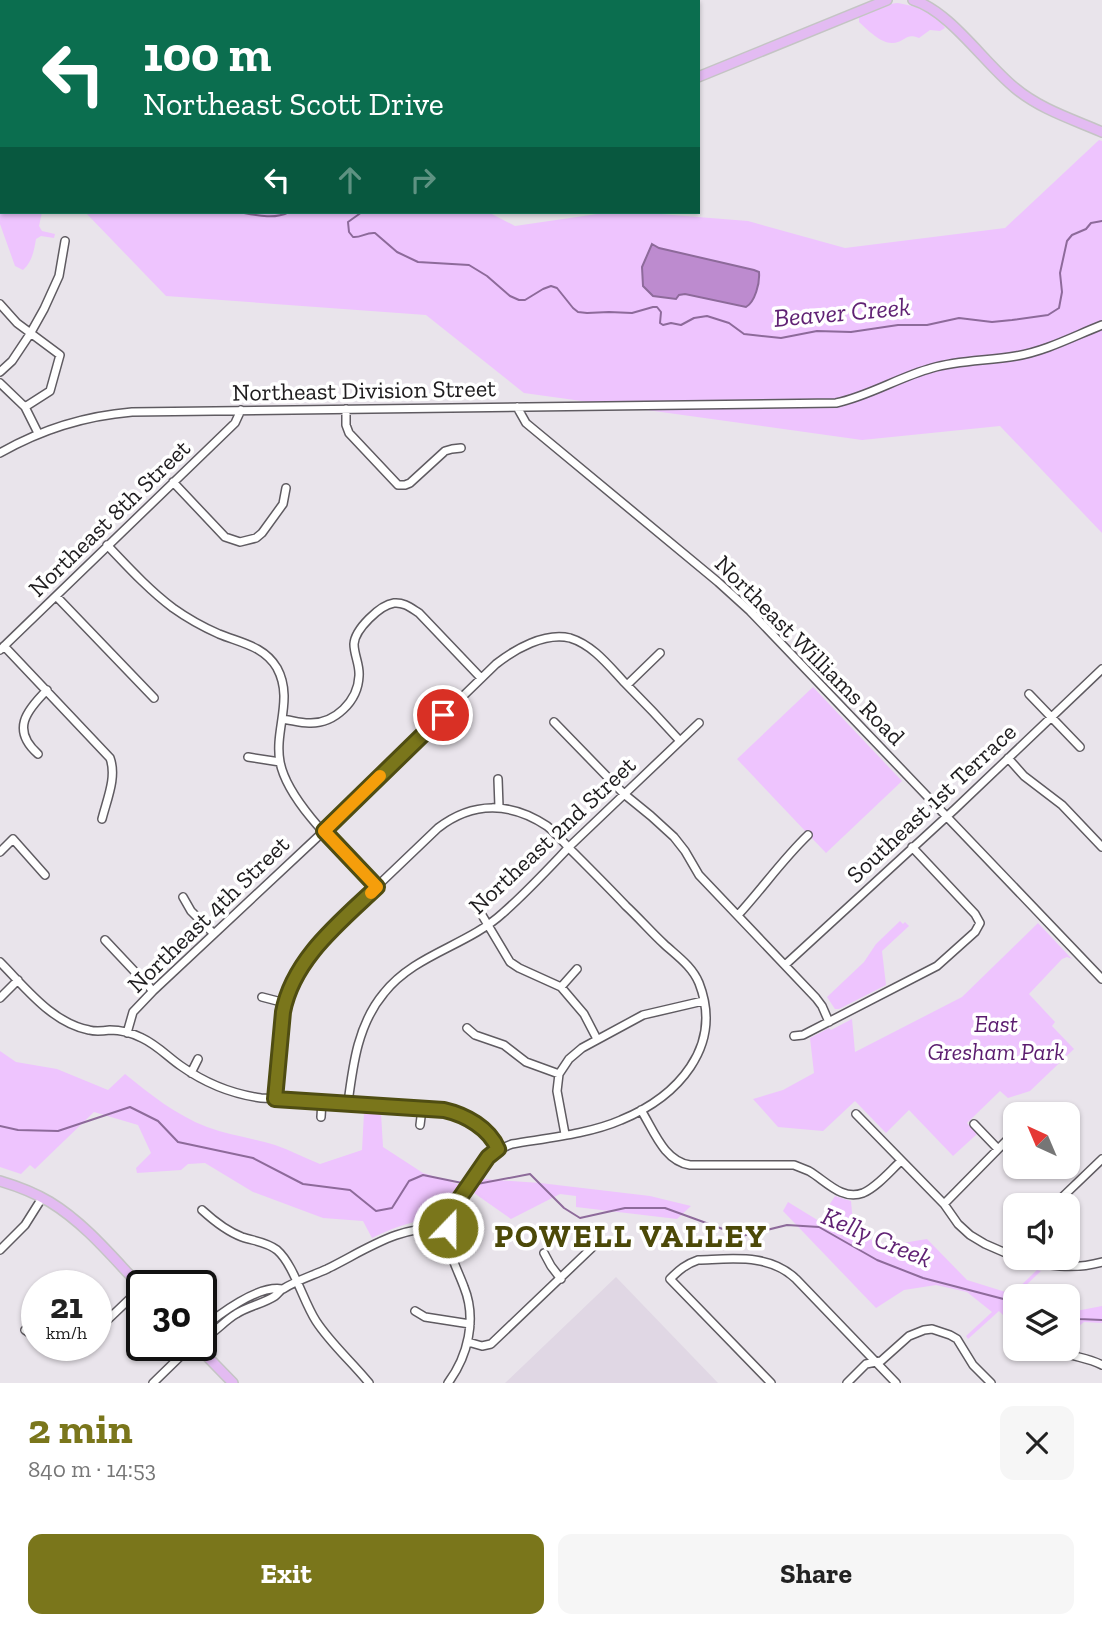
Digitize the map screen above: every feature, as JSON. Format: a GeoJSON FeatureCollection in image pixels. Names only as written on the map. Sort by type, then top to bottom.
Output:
{"type":"FeatureCollection","features":[{"type":"Feature","properties":{"kind":"main road"},"geometry":{"type":"LineString","coordinates":[[700,76],[887,0]]}},
{"type":"Feature","properties":{"kind":"main road"},"geometry":{"type":"LineString","coordinates":[[913,0],[941,15],[1023,94],[1040,105],[1102,132]]}},
{"type":"Feature","properties":{"kind":"main road"},"geometry":{"type":"LineString","coordinates":[[0,1181],[42,1198],[78,1222],[126,1271]]}},
{"type":"Feature","properties":{"kind":"main road"},"geometry":{"type":"LineString","coordinates":[[212,1361],[233,1383]]}},
{"type":"Feature","properties":{"kind":"street"},"geometry":{"type":"LineString","coordinates":[[0,372],[12,361],[30,334],[59,276],[65,241]]}},
{"type":"Feature","properties":{"kind":"street"},"geometry":{"type":"LineString","coordinates":[[0,304],[17,323],[60,355],[50,391],[25,407]]}},
{"type":"Feature","properties":{"kind":"street","name":"Northeast Division Street"},"geometry":{"type":"LineString","coordinates":[[0,453],[38,433],[72,422],[107,415],[145,412],[816,405],[842,402],[923,371],[964,361],[1026,354],[1102,325]]}},
{"type":"Feature","properties":{"kind":"street"},"geometry":{"type":"LineString","coordinates":[[0,383],[25,407],[38,433]]}},
{"type":"Feature","properties":{"kind":"street","name":"Northeast Williams Road"},"geometry":{"type":"LineString","coordinates":[[517,407],[526,423],[745,606],[1100,973]]}},
{"type":"Feature","properties":{"kind":"street"},"geometry":{"type":"LineString","coordinates":[[346,409],[349,433],[398,485],[410,483],[445,451],[461,449]]}},
{"type":"Feature","properties":{"kind":"street","name":"Northeast 8th Street"},"geometry":{"type":"LineString","coordinates":[[2,648],[235,423],[241,410]]}},
{"type":"Feature","properties":{"kind":"street"},"geometry":{"type":"LineString","coordinates":[[173,482],[225,537],[240,541],[256,538],[262,533],[284,504],[286,488]]}},
{"type":"Feature","properties":{"kind":"street"},"geometry":{"type":"LineString","coordinates":[[107,545],[173,608],[218,634],[254,646],[276,667],[285,695],[279,746],[285,777],[299,803],[377,887]]}},
{"type":"Feature","properties":{"kind":"street"},"geometry":{"type":"LineString","coordinates":[[56,596],[154,698]]}},
{"type":"Feature","properties":{"kind":"street"},"geometry":{"type":"LineString","coordinates":[[282,719],[316,723],[331,718],[344,709],[359,682],[354,644],[356,637],[363,624],[392,603],[401,603],[419,613],[481,678]]}},
{"type":"Feature","properties":{"kind":"street","name":"Northeast 4th Street"},"geometry":{"type":"LineString","coordinates":[[127,1033],[133,1012],[153,991],[508,655],[541,640],[569,638],[590,649],[680,741]]}},
{"type":"Feature","properties":{"kind":"street"},"geometry":{"type":"LineString","coordinates":[[2,648],[47,690],[110,758],[112,780],[102,819]]}},
{"type":"Feature","properties":{"kind":"street"},"geometry":{"type":"LineString","coordinates":[[627,685],[660,653]]}},
{"type":"Feature","properties":{"kind":"street","name":"Southeast 1st Terrace"},"geometry":{"type":"LineString","coordinates":[[785,965],[1102,669]]}},
{"type":"Feature","properties":{"kind":"street"},"geometry":{"type":"LineString","coordinates":[[38,754],[29,746],[24,722],[31,706],[47,690]]}},
{"type":"Feature","properties":{"kind":"street"},"geometry":{"type":"LineString","coordinates":[[1029,694],[1080,747]]}},
{"type":"Feature","properties":{"kind":"street"},"geometry":{"type":"LineString","coordinates":[[554,722],[624,794],[674,837],[699,875],[816,998],[829,1022]]}},
{"type":"Feature","properties":{"kind":"street","name":"Northeast 2nd Street"},"geometry":{"type":"LineString","coordinates":[[348,1103],[359,1041],[367,1020],[392,983],[411,967],[503,914],[699,723]]}},
{"type":"Feature","properties":{"kind":"street"},"geometry":{"type":"LineString","coordinates":[[248,757],[280,762]]}},
{"type":"Feature","properties":{"kind":"street"},"geometry":{"type":"LineString","coordinates":[[1008,758],[1024,776],[1062,805],[1102,847]]}},
{"type":"Feature","properties":{"kind":"street"},"geometry":{"type":"LineString","coordinates":[[498,779],[499,807]]}},
{"type":"Feature","properties":{"kind":"street"},"geometry":{"type":"LineString","coordinates":[[275,1099],[285,1003],[313,951],[325,936],[444,823],[473,810],[499,807],[527,815],[554,831],[687,965],[698,982],[704,1001],[706,1022],[699,1053],[691,1069],[665,1094],[622,1120],[602,1127],[498,1149],[488,1157],[455,1205],[448,1228],[449,1244],[468,1300],[470,1324],[462,1360],[448,1383]]}},
{"type":"Feature","properties":{"kind":"street"},"geometry":{"type":"LineString","coordinates":[[737,915],[788,854],[808,835]]}},
{"type":"Feature","properties":{"kind":"street"},"geometry":{"type":"LineString","coordinates":[[0,852],[13,839],[45,875]]}},
{"type":"Feature","properties":{"kind":"street"},"geometry":{"type":"LineString","coordinates":[[794,1036],[803,1035],[937,966],[975,932],[980,923],[975,914],[912,847]]}},
{"type":"Feature","properties":{"kind":"street"},"geometry":{"type":"LineString","coordinates":[[183,897],[191,911],[214,934]]}},
{"type":"Feature","properties":{"kind":"street"},"geometry":{"type":"LineString","coordinates":[[476,905],[510,962],[561,988],[584,1014],[597,1039]]}},
{"type":"Feature","properties":{"kind":"street"},"geometry":{"type":"LineString","coordinates":[[105,940],[153,991]]}},
{"type":"Feature","properties":{"kind":"street"},"geometry":{"type":"LineString","coordinates":[[0,962],[52,1013],[74,1026],[97,1032],[111,1030],[140,1037],[154,1044],[191,1073],[232,1093],[275,1099],[444,1110],[466,1117],[489,1135],[498,1149]]}},
{"type":"Feature","properties":{"kind":"street"},"geometry":{"type":"LineString","coordinates":[[561,988],[577,970]]}},
{"type":"Feature","properties":{"kind":"street"},"geometry":{"type":"LineString","coordinates":[[0,998],[18,980]]}},
{"type":"Feature","properties":{"kind":"street"},"geometry":{"type":"LineString","coordinates":[[262,998],[285,1003]]}},
{"type":"Feature","properties":{"kind":"street"},"geometry":{"type":"LineString","coordinates":[[565,1134],[557,1091],[559,1074],[569,1059],[597,1039],[643,1015],[704,1001]]}},
{"type":"Feature","properties":{"kind":"street"},"geometry":{"type":"LineString","coordinates":[[467,1028],[475,1035],[505,1045],[526,1062],[559,1074]]}},
{"type":"Feature","properties":{"kind":"street"},"geometry":{"type":"LineString","coordinates":[[191,1073],[198,1059]]}},
{"type":"Feature","properties":{"kind":"street"},"geometry":{"type":"LineString","coordinates":[[691,1069],[699,1074]]}},
{"type":"Feature","properties":{"kind":"street"},"geometry":{"type":"LineString","coordinates":[[321,1117],[322,1101]]}},
{"type":"Feature","properties":{"kind":"street"},"geometry":{"type":"LineString","coordinates":[[420,1125],[422,1109]]}},
{"type":"Feature","properties":{"kind":"street"},"geometry":{"type":"LineString","coordinates":[[641,1110],[668,1155],[682,1164],[794,1165],[849,1195],[864,1192],[901,1161]]}},
{"type":"Feature","properties":{"kind":"street"},"geometry":{"type":"LineString","coordinates":[[856,1114],[944,1204],[958,1224],[970,1235],[1003,1252]]}},
{"type":"Feature","properties":{"kind":"street"},"geometry":{"type":"LineString","coordinates":[[974,1124],[998,1149]]}},
{"type":"Feature","properties":{"kind":"street"},"geometry":{"type":"LineString","coordinates":[[944,1204],[1003,1144]]}},
{"type":"Feature","properties":{"kind":"street"},"geometry":{"type":"LineString","coordinates":[[1067,1193],[1102,1159]]}},
{"type":"Feature","properties":{"kind":"street"},"geometry":{"type":"LineString","coordinates":[[0,1250],[25,1225],[42,1198]]}},
{"type":"Feature","properties":{"kind":"street"},"geometry":{"type":"LineString","coordinates":[[202,1210],[233,1233],[272,1247],[284,1257],[326,1335],[369,1383]]}},
{"type":"Feature","properties":{"kind":"street"},"geometry":{"type":"LineString","coordinates":[[217,1329],[235,1314],[276,1296],[282,1289],[400,1233],[425,1227],[448,1228]]}},
{"type":"Feature","properties":{"kind":"street"},"geometry":{"type":"LineString","coordinates":[[468,1342],[482,1346],[491,1344],[599,1241]]}},
{"type":"Feature","properties":{"kind":"street"},"geometry":{"type":"LineString","coordinates":[[544,1252],[561,1279]]}},
{"type":"Feature","properties":{"kind":"street"},"geometry":{"type":"LineString","coordinates":[[771,1383],[670,1279],[684,1266],[698,1260],[752,1259],[776,1265],[796,1279],[895,1383]]}},
{"type":"Feature","properties":{"kind":"street"},"geometry":{"type":"LineString","coordinates":[[1080,1267],[1102,1262]]}},
{"type":"Feature","properties":{"kind":"street"},"geometry":{"type":"LineString","coordinates":[[217,1317],[238,1302],[272,1287],[282,1289]]}},
{"type":"Feature","properties":{"kind":"street"},"geometry":{"type":"LineString","coordinates":[[112,1316],[126,1302]]}},
{"type":"Feature","properties":{"kind":"street"},"geometry":{"type":"LineString","coordinates":[[415,1311],[425,1317],[470,1324]]}},
{"type":"Feature","properties":{"kind":"street"},"geometry":{"type":"LineString","coordinates":[[847,1383],[866,1364],[881,1361],[916,1332],[940,1330],[957,1339],[973,1365],[991,1383]]}},
{"type":"Feature","properties":{"kind":"street"},"geometry":{"type":"LineString","coordinates":[[1080,1356],[1102,1365]]}},
{"type":"Feature","properties":{"kind":"street"},"geometry":{"type":"LineString","coordinates":[[59,1366],[60,1361]]}},
{"type":"Feature","properties":{"kind":"street"},"geometry":{"type":"LineString","coordinates":[[153,1383],[176,1361]]}},
{"type":"Feature","properties":{"kind":"shaded area"},"geometry":{"type":"Polygon","coordinates":[[[652,244],[759,272],[754,297],[746,307],[685,294],[676,299],[653,296],[643,286],[642,267],[652,244]]]}},
{"type":"Feature","properties":{"kind":"shaded area"},"geometry":{"type":"Polygon","coordinates":[[[616,1277],[718,1383],[505,1383],[616,1277]]]}},
{"type":"Feature","properties":{"kind":"green space"},"geometry":{"type":"Polygon","coordinates":[[[897,3],[931,13],[945,28],[940,31],[930,30],[919,38],[911,36],[892,43],[879,38],[859,22],[859,17],[868,12],[897,3]]]}},
{"type":"Feature","properties":{"kind":"green space"},"geometry":{"type":"Polygon","coordinates":[[[1099,140],[1102,141],[1102,533],[1000,426],[862,440],[524,393],[426,315],[166,296],[87,214],[492,214],[515,226],[597,214],[660,214],[748,221],[845,248],[1005,228],[1099,140]]]}},
{"type":"Feature","properties":{"kind":"green space"},"geometry":{"type":"Polygon","coordinates":[[[0,214],[42,214],[39,226],[42,231],[55,234],[54,238],[41,236],[36,239],[31,260],[23,270],[15,266],[0,224],[0,214]]]}},
{"type":"Feature","properties":{"kind":"green space"},"geometry":{"type":"Polygon","coordinates":[[[813,687],[902,781],[826,853],[737,759],[813,687]]]}},
{"type":"Feature","properties":{"kind":"green space"},"geometry":{"type":"Polygon","coordinates":[[[900,921],[909,926],[882,951],[886,985],[835,1009],[827,997],[864,962],[876,944],[900,921]]]}},
{"type":"Feature","properties":{"kind":"green space","name":"East Gresham Park"},"geometry":{"type":"Polygon","coordinates":[[[1038,923],[1072,959],[1062,959],[1029,994],[1055,1022],[1052,1026],[1074,1049],[1030,1091],[1008,1098],[1000,1091],[967,1123],[977,1134],[953,1156],[909,1110],[886,1133],[855,1101],[823,1131],[778,1127],[753,1099],[783,1090],[814,1073],[810,1038],[829,1028],[831,1030],[852,1019],[855,1052],[962,997],[1038,923]]]}},
{"type":"Feature","properties":{"kind":"green space"},"geometry":{"type":"Polygon","coordinates":[[[0,1051],[16,1062],[57,1069],[108,1090],[125,1074],[185,1117],[207,1127],[275,1145],[320,1164],[362,1150],[364,1113],[381,1113],[383,1147],[423,1173],[461,1185],[451,1200],[444,1219],[407,1224],[372,1238],[363,1221],[323,1218],[253,1192],[205,1163],[188,1164],[181,1170],[137,1173],[136,1168],[151,1153],[138,1125],[94,1112],[35,1169],[30,1165],[21,1174],[0,1167],[0,1051]]]}},
{"type":"Feature","properties":{"kind":"green space"},"geometry":{"type":"Polygon","coordinates":[[[483,1179],[650,1196],[691,1206],[677,1219],[576,1207],[576,1196],[560,1194],[511,1219],[474,1193],[483,1179]]]}},
{"type":"Feature","properties":{"kind":"green space"},"geometry":{"type":"Polygon","coordinates":[[[835,1196],[851,1201],[854,1235],[890,1245],[927,1239],[967,1280],[1003,1291],[1003,1315],[999,1311],[968,1339],[966,1336],[992,1312],[967,1292],[936,1285],[904,1290],[876,1308],[783,1211],[788,1202],[819,1221],[835,1196]]]}},
{"type":"Feature","properties":{"kind":"green space"},"geometry":{"type":"Polygon","coordinates":[[[1037,1270],[1041,1271],[1027,1284],[1022,1284],[1037,1270]]]}},
{"type":"Feature","properties":{"kind":"green space"},"geometry":{"type":"Polygon","coordinates":[[[1102,1306],[1102,1323],[1084,1322],[1080,1325],[1080,1310],[1102,1306]]]}},
{"type":"Feature","properties":{"kind":"waterway","name":"Beaver Creek"},"geometry":{"type":"LineString","coordinates":[[252,214],[283,214]]}},
{"type":"Feature","properties":{"kind":"waterway","name":"Beaver Creek"},"geometry":{"type":"LineString","coordinates":[[359,214],[348,222],[349,232],[353,237],[375,233],[397,252],[418,262],[469,265],[519,300],[525,300],[551,286],[557,288],[578,312],[632,313],[657,307],[661,312],[660,323],[663,325],[681,325],[694,318],[707,316],[729,323],[744,334],[781,338],[817,331],[851,332],[898,325],[927,325],[959,318],[992,322],[1048,315],[1059,308],[1062,292],[1060,273],[1067,241],[1091,223],[1102,221]]}},
{"type":"Feature","properties":{"kind":"waterway","name":"Kelly Creek"},"geometry":{"type":"LineString","coordinates":[[0,1126],[18,1130],[58,1131],[130,1107],[158,1121],[178,1142],[253,1158],[303,1184],[350,1190],[376,1211],[392,1208],[409,1181],[423,1175],[467,1184]]}},
{"type":"Feature","properties":{"kind":"waterway","name":"Kelly Creek"},"geometry":{"type":"LineString","coordinates":[[472,1185],[530,1174],[564,1208],[580,1218],[625,1208],[665,1208],[742,1236],[787,1225],[819,1227],[877,1260],[923,1278],[1003,1299]]}},
{"type":"Feature","properties":{"kind":"waterway","name":"Kelly Creek"},"geometry":{"type":"LineString","coordinates":[[1080,1319],[1102,1320]]}},
{"type":"Feature","properties":{"kind":"slow traffic"},"geometry":{"type":"LineString","coordinates":[[371,893],[377,887],[324,831],[380,776]]}},
{"type":"Feature","properties":{"kind":"district","name":"POWELL VALLEY"},"geometry":{"type":"Point","coordinates":[631,1236]}},
{"type":"Feature","properties":{"kind":"route"},"geometry":{"type":"LineString","coordinates":[[443,715],[324,831],[377,887],[325,936],[307,958],[294,983],[283,1012],[275,1099],[444,1110],[466,1117],[479,1126],[496,1143],[498,1149],[488,1157],[455,1205],[448,1228]]}}]}
